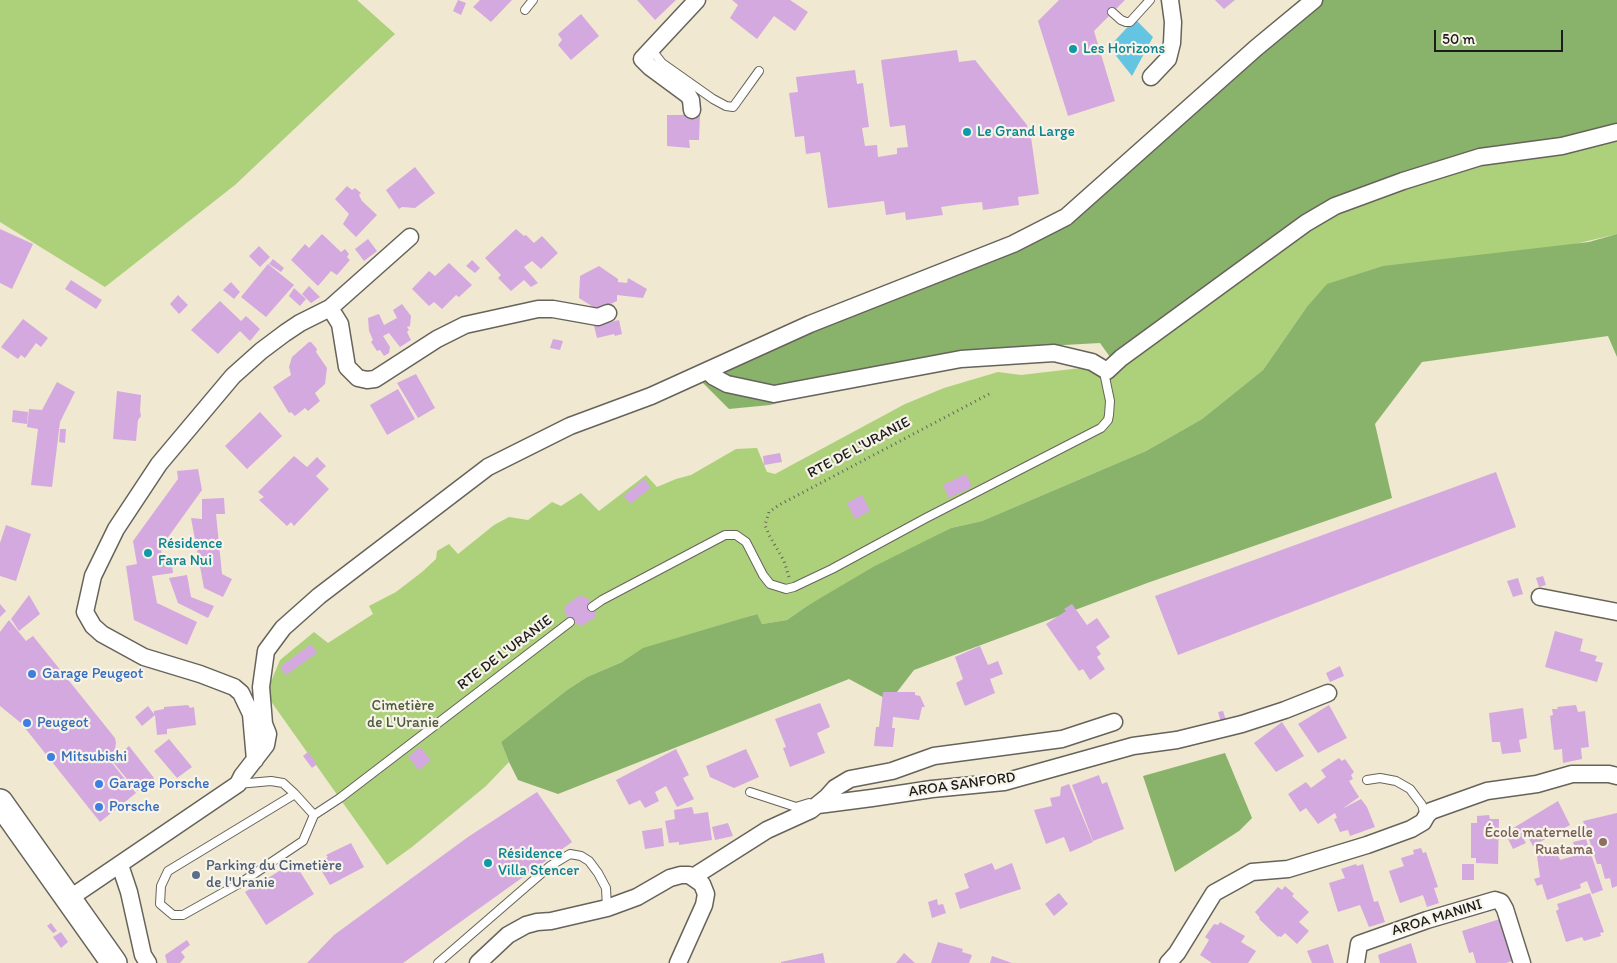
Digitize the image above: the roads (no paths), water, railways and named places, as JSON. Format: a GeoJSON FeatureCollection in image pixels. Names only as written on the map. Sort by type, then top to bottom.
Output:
{"type":"FeatureCollection","features":[{"type":"Feature","properties":{"kind":"main road"},"geometry":{"type":"LineString","coordinates":[[0,802],[70,898],[105,960]]}},
{"type":"Feature","properties":{"kind":"street"},"geometry":{"type":"LineString","coordinates":[[692,110],[691,100],[688,95],[642,59],[698,0]]}},
{"type":"Feature","properties":{"kind":"street"},"geometry":{"type":"LineString","coordinates":[[1151,76],[1168,59],[1172,42],[1173,22],[1170,0]]}},
{"type":"Feature","properties":{"kind":"street"},"geometry":{"type":"LineString","coordinates":[[70,898],[238,784],[266,745],[268,734],[264,724],[260,687],[266,651],[283,628],[319,596],[488,467],[570,426],[651,396],[810,324],[1013,244],[1066,216],[1123,168],[1256,48],[1314,0]]}},
{"type":"Feature","properties":{"kind":"street"},"geometry":{"type":"LineString","coordinates":[[708,371],[714,377],[727,384],[774,394],[961,359],[1054,353],[1092,362],[1107,371],[1121,358],[1247,266],[1335,206],[1480,157],[1562,146],[1617,132]]}},
{"type":"Feature","properties":{"kind":"street"},"geometry":{"type":"LineString","coordinates":[[255,760],[251,714],[241,692],[234,687],[200,674],[144,657],[102,634],[93,626],[85,612],[93,576],[116,529],[159,464],[212,400],[240,370],[261,351],[300,323],[330,308],[410,237]]}},
{"type":"Feature","properties":{"kind":"street"},"geometry":{"type":"LineString","coordinates":[[330,308],[340,324],[347,367],[358,378],[367,380],[375,380],[436,339],[464,324],[538,308],[598,317],[608,312]]}},
{"type":"Feature","properties":{"kind":"street"},"geometry":{"type":"LineString","coordinates":[[1540,597],[1617,612]]}},
{"type":"Feature","properties":{"kind":"street","name":"AROA SANFORD"},"geometry":{"type":"LineString","coordinates":[[823,801],[872,798],[932,789],[1004,782],[1133,746],[1177,740],[1242,724],[1328,693]]}},
{"type":"Feature","properties":{"kind":"street"},"geometry":{"type":"LineString","coordinates":[[693,877],[767,830],[812,810],[835,788],[850,779],[892,770],[934,756],[1062,739],[1114,722]]}},
{"type":"Feature","properties":{"kind":"street"},"geometry":{"type":"LineString","coordinates":[[1168,963],[1177,953],[1214,893],[1252,872],[1288,869],[1367,845],[1411,829],[1423,822],[1431,811],[1487,791],[1537,784],[1572,774],[1609,774],[1617,776]]}},
{"type":"Feature","properties":{"kind":"street"},"geometry":{"type":"LineString","coordinates":[[120,865],[129,892],[143,955],[148,963]]}},
{"type":"Feature","properties":{"kind":"street"},"geometry":{"type":"LineString","coordinates":[[478,963],[508,936],[526,925],[606,908],[646,892],[670,878],[689,875],[702,884],[706,894],[704,905],[678,963]]}},
{"type":"Feature","properties":{"kind":"street","name":"AROA MANINI"},"geometry":{"type":"LineString","coordinates":[[1356,963],[1359,944],[1427,920],[1495,900],[1501,902],[1505,909],[1522,963]]}},
{"type":"Feature","properties":{"kind":"lane"},"geometry":{"type":"LineString","coordinates":[[525,10],[533,0]]}},
{"type":"Feature","properties":{"kind":"lane"},"geometry":{"type":"LineString","coordinates":[[1112,12],[1121,20],[1130,22],[1150,0]]}},
{"type":"Feature","properties":{"kind":"lane"},"geometry":{"type":"LineString","coordinates":[[651,49],[662,63],[726,106],[732,107],[736,103],[760,71]]}},
{"type":"Feature","properties":{"kind":"lane"},"geometry":{"type":"LineString","coordinates":[[592,607],[725,535],[736,535],[746,542],[770,584],[786,589],[794,588],[832,570],[918,522],[1101,428],[1108,420],[1109,415],[1110,401],[1106,385],[1107,371]]}},
{"type":"Feature","properties":{"kind":"lane","name":"RTE DE L'URANIE"},"geometry":{"type":"LineString","coordinates":[[314,815],[340,798],[570,622]]}},
{"type":"Feature","properties":{"kind":"lane"},"geometry":{"type":"LineString","coordinates":[[1367,780],[1380,778],[1396,781],[1410,789],[1422,805],[1426,818]]}},
{"type":"Feature","properties":{"kind":"lane"},"geometry":{"type":"LineString","coordinates":[[238,784],[271,781],[283,783],[295,794],[314,815],[303,841],[242,882],[183,916],[173,915],[160,904],[161,886],[168,871],[295,794]]}},
{"type":"Feature","properties":{"kind":"lane","name":"AROA SANFORD"},"geometry":{"type":"LineString","coordinates":[[750,792],[796,807],[823,801]]}},
{"type":"Feature","properties":{"kind":"lane"},"geometry":{"type":"LineString","coordinates":[[438,963],[550,866],[570,854],[580,856],[589,861],[598,873],[606,888],[606,908]]}},
{"type":"Feature","properties":{"kind":"water"},"geometry":{"type":"Polygon","coordinates":[[[1135,19],[1153,37],[1132,76],[1109,47],[1135,19]]]}},
{"type":"Feature","properties":{"kind":"place","name":"Les Horizons"},"geometry":{"type":"Point","coordinates":[1073,49]}},
{"type":"Feature","properties":{"kind":"place","name":"Le Grand Large"},"geometry":{"type":"Point","coordinates":[967,132]}},
{"type":"Feature","properties":{"kind":"place","name":"Résidence Fara Nui"},"geometry":{"type":"Point","coordinates":[148,553]}},
{"type":"Feature","properties":{"kind":"place","name":"Garage Peugeot"},"geometry":{"type":"Point","coordinates":[32,674]}},
{"type":"Feature","properties":{"kind":"place","name":"Peugeot"},"geometry":{"type":"Point","coordinates":[27,723]}},
{"type":"Feature","properties":{"kind":"place","name":"Mitsubishi"},"geometry":{"type":"Point","coordinates":[51,757]}},
{"type":"Feature","properties":{"kind":"place","name":"Garage Porsche"},"geometry":{"type":"Point","coordinates":[99,784]}},
{"type":"Feature","properties":{"kind":"place","name":"Porsche"},"geometry":{"type":"Point","coordinates":[99,807]}},
{"type":"Feature","properties":{"kind":"place","name":"École maternelle Ruatama"},"geometry":{"type":"Point","coordinates":[1603,842]}},
{"type":"Feature","properties":{"kind":"place","name":"Résidence Villa Stencer"},"geometry":{"type":"Point","coordinates":[488,863]}},
{"type":"Feature","properties":{"kind":"place","name":"Parking du Cimetière de l'Uranie"},"geometry":{"type":"Point","coordinates":[196,875]}},
{"type":"Feature","properties":{"kind":"park label","name":"Cimetière de L'Uranie"},"geometry":{"type":"Point","coordinates":[403,714]}}]}
